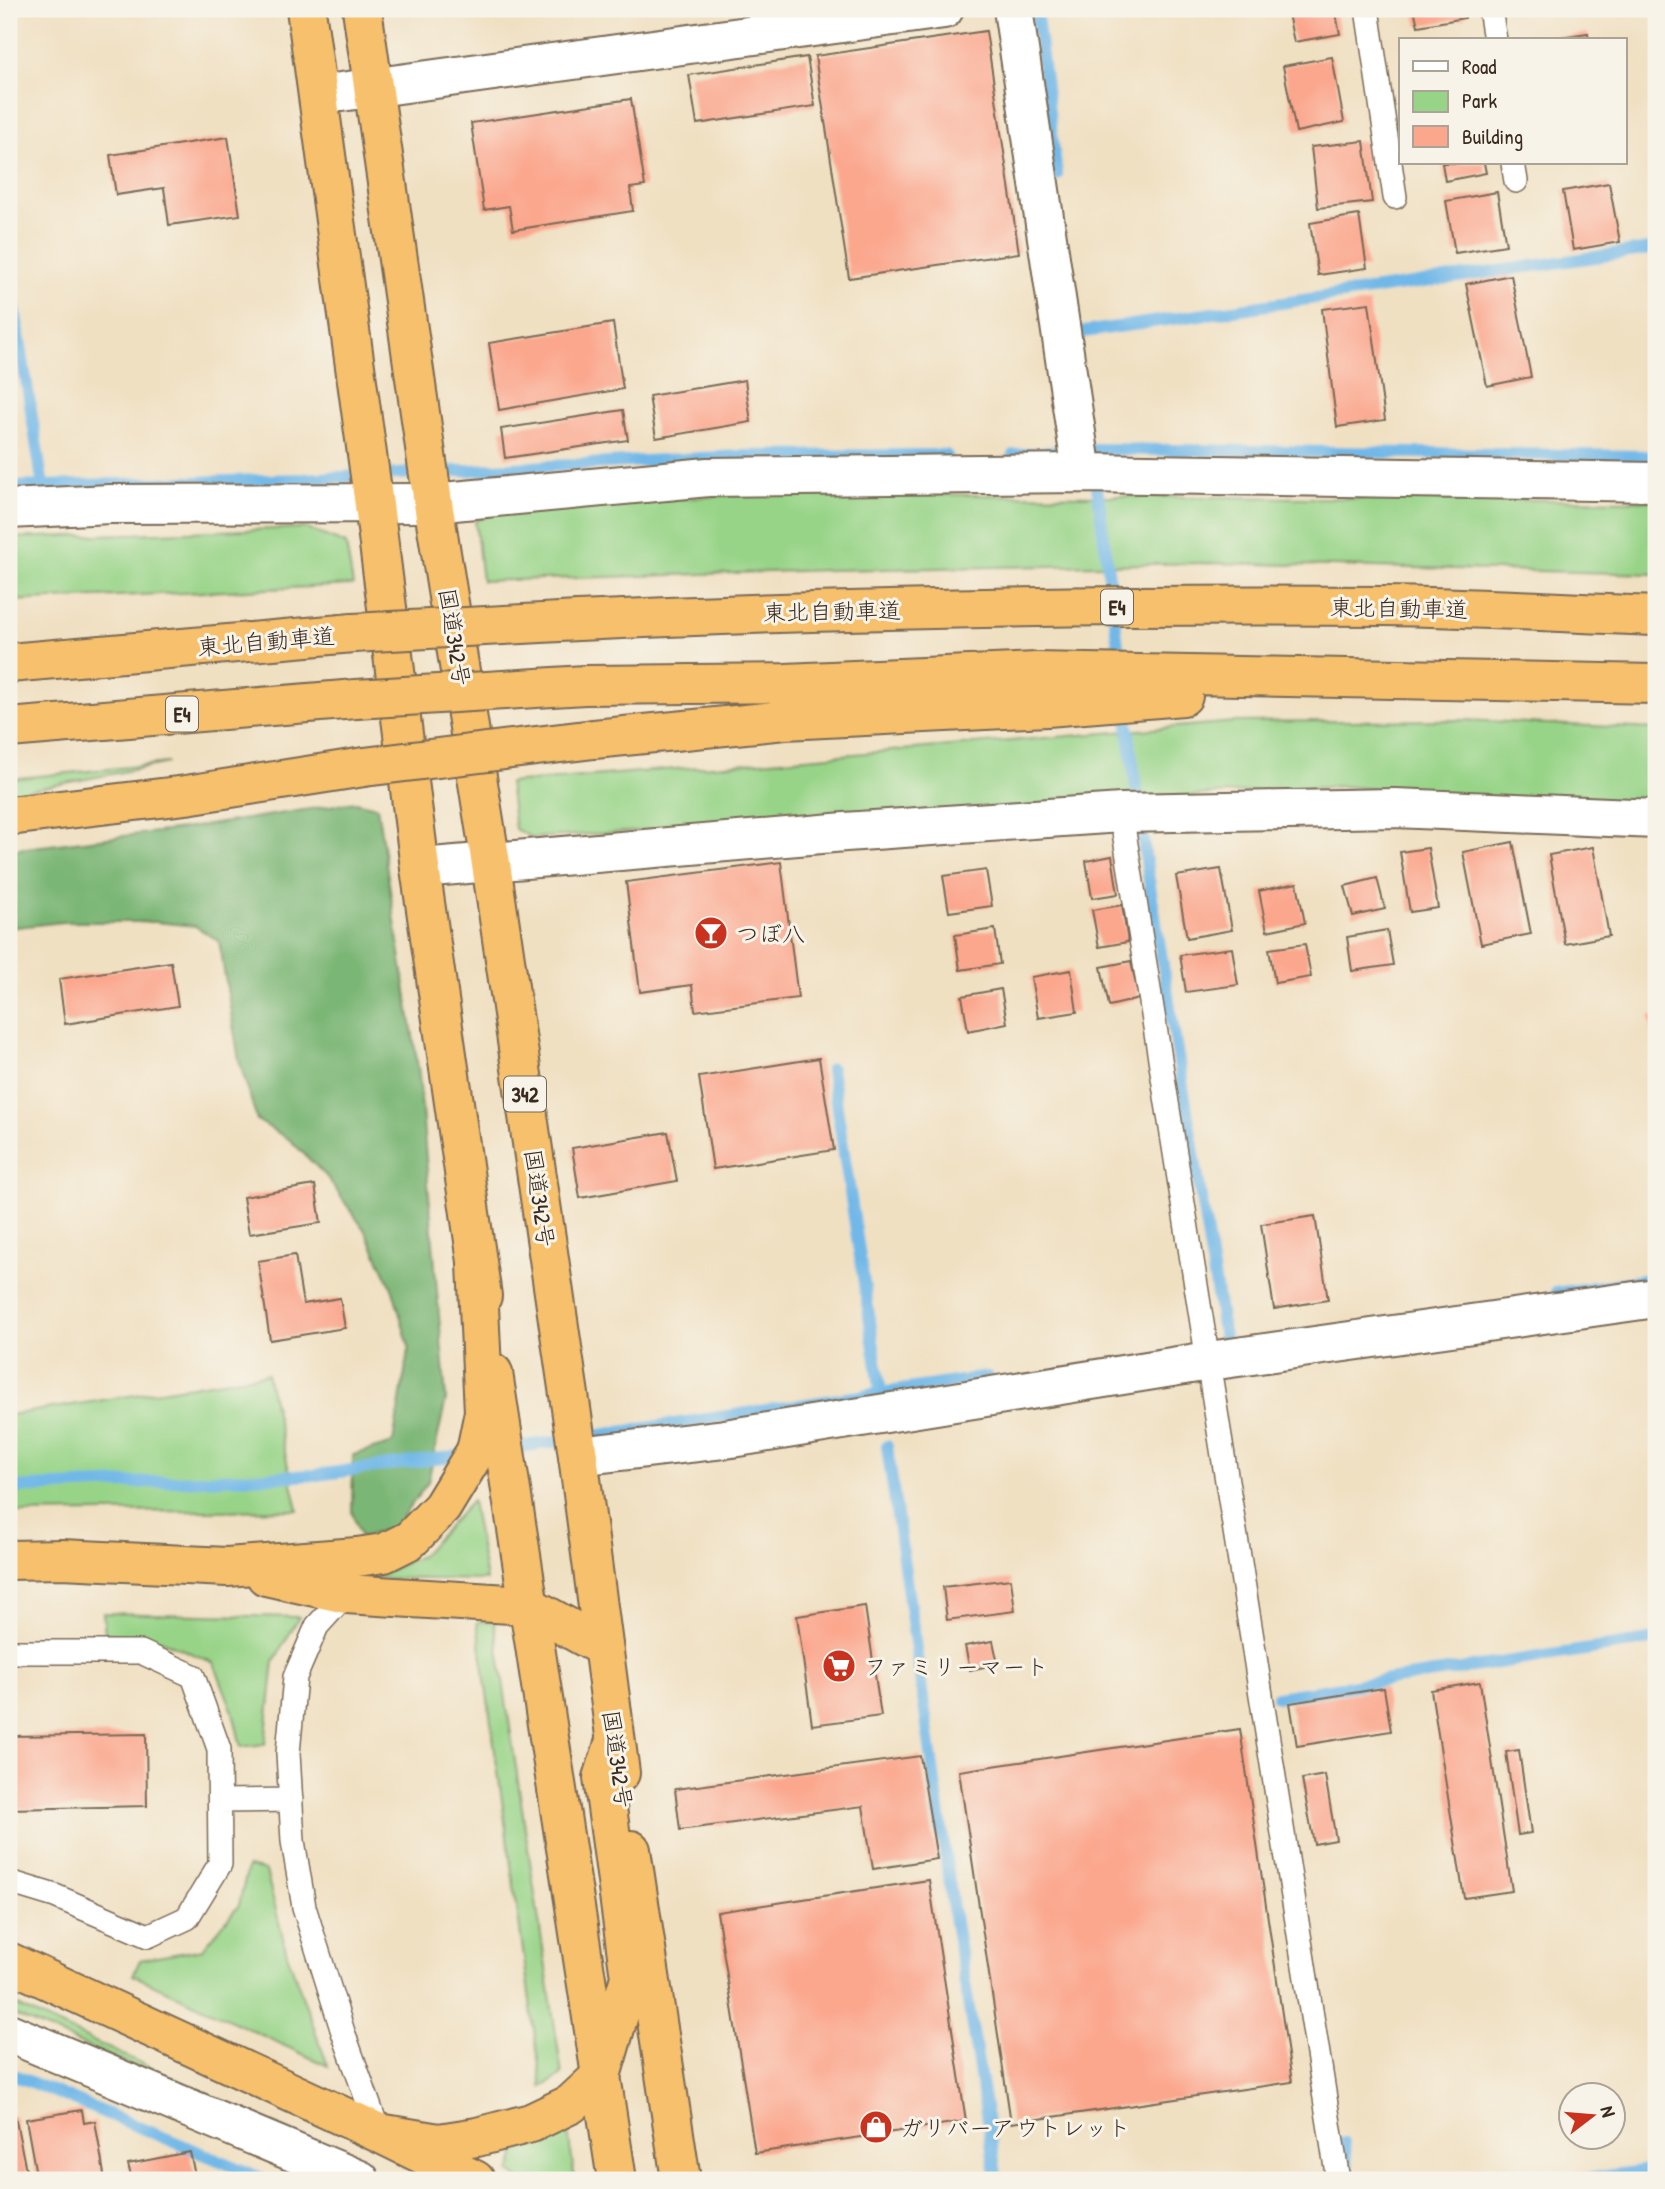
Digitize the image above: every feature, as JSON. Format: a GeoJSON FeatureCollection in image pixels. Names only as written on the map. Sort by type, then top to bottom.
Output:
{"type":"FeatureCollection","features":[{"type":"Feature","properties":{"kind":"highway"},"geometry":{"type":"LineString","coordinates":[[306,9],[374,505],[420,868],[527,1605],[617,2180]]}},
{"type":"Feature","properties":{"kind":"highway","name":"国道342号"},"geometry":{"type":"LineString","coordinates":[[362,9],[433,503],[491,864],[578,1456],[615,1741],[681,2180]]}},
{"type":"Feature","properties":{"kind":"highway","name":"東北自動車道"},"geometry":{"type":"LineString","coordinates":[[9,663],[354,633],[776,611],[1388,606],[1656,616]]}},
{"type":"Feature","properties":{"kind":"highway","name":"E4"},"geometry":{"type":"LineString","coordinates":[[9,728],[356,699],[585,685],[785,682],[1035,672],[1656,684]]}},
{"type":"Feature","properties":{"kind":"highway"},"geometry":{"type":"LineString","coordinates":[[9,816],[187,795],[364,767],[594,739],[785,720],[1047,707],[1391,678]]}},
{"type":"Feature","properties":{"kind":"highway"},"geometry":{"type":"LineString","coordinates":[[9,1560],[62,1559],[226,1567],[357,1558],[384,1552],[410,1540],[442,1507],[476,1451],[484,1412],[477,1264]]}},
{"type":"Feature","properties":{"kind":"highway"},"geometry":{"type":"LineString","coordinates":[[226,1567],[346,1594],[527,1605],[603,1647]]}},
{"type":"Feature","properties":{"kind":"highway"},"geometry":{"type":"LineString","coordinates":[[379,2133],[439,2143],[477,2137],[531,2123],[571,2104],[601,2076],[630,1977],[603,1778],[615,1741]]}},
{"type":"Feature","properties":{"kind":"highway"},"geometry":{"type":"LineString","coordinates":[[9,1962],[475,2180]]}},
{"type":"Feature","properties":{"kind":"street"},"geometry":{"type":"LineString","coordinates":[[319,95],[944,9]]}},
{"type":"Feature","properties":{"kind":"street"},"geometry":{"type":"LineString","coordinates":[[1013,9],[1082,473]]}},
{"type":"Feature","properties":{"kind":"street"},"geometry":{"type":"LineString","coordinates":[[9,509],[110,504],[433,503],[708,477],[1082,473],[1656,482]]}},
{"type":"Feature","properties":{"kind":"street"},"geometry":{"type":"LineString","coordinates":[[420,868],[845,832],[1121,813],[1395,808],[1656,819]]}},
{"type":"Feature","properties":{"kind":"street"},"geometry":{"type":"LineString","coordinates":[[578,1456],[725,1439],[1209,1361],[1656,1298]]}},
{"type":"Feature","properties":{"kind":"street"},"geometry":{"type":"LineString","coordinates":[[9,2033],[360,2180]]}},
{"type":"Feature","properties":{"kind":"lane"},"geometry":{"type":"LineString","coordinates":[[1367,9],[1395,197]]}},
{"type":"Feature","properties":{"kind":"lane"},"geometry":{"type":"LineString","coordinates":[[1490,9],[1495,38]]}},
{"type":"Feature","properties":{"kind":"lane"},"geometry":{"type":"LineString","coordinates":[[1121,813],[1338,2180]]}},
{"type":"Feature","properties":{"kind":"lane"},"geometry":{"type":"LineString","coordinates":[[346,1594],[317,1626],[295,1677],[288,1753],[293,1842],[304,1907],[343,2032],[379,2133]]}},
{"type":"Feature","properties":{"kind":"lane"},"geometry":{"type":"LineString","coordinates":[[9,1651],[141,1652],[193,1676],[219,1749],[220,1801],[220,1864],[187,1918],[148,1936],[55,1896],[9,1882]]}},
{"type":"Feature","properties":{"kind":"lane"},"geometry":{"type":"LineString","coordinates":[[220,1801],[291,1800]]}},
{"type":"Feature","properties":{"kind":"green space"},"geometry":{"type":"Polygon","coordinates":[[[762,493],[1656,501],[1656,574],[1206,563],[830,570],[482,581],[475,521],[501,511],[762,493]]]}},
{"type":"Feature","properties":{"kind":"green space"},"geometry":{"type":"Polygon","coordinates":[[[305,528],[346,544],[353,585],[9,601],[9,538],[305,528]]]}},
{"type":"Feature","properties":{"kind":"green space"},"geometry":{"type":"Polygon","coordinates":[[[1463,720],[1656,729],[1656,804],[1495,801],[1343,786],[532,838],[515,829],[509,783],[1235,722],[1463,720]]]}},
{"type":"Feature","properties":{"kind":"green space"},"geometry":{"type":"Polygon","coordinates":[[[168,763],[9,794],[9,779],[168,763]]]}},
{"type":"Feature","properties":{"kind":"green space"},"geometry":{"type":"Polygon","coordinates":[[[355,802],[377,807],[419,1074],[446,1399],[428,1482],[396,1526],[361,1538],[352,1512],[353,1455],[393,1443],[409,1347],[393,1290],[366,1232],[326,1176],[290,1140],[257,1120],[239,1060],[219,941],[195,926],[156,922],[63,922],[9,928],[9,850],[182,829],[355,802]]]}},
{"type":"Feature","properties":{"kind":"green space"},"geometry":{"type":"Polygon","coordinates":[[[267,1374],[298,1510],[9,1513],[9,1415],[267,1374]]]}},
{"type":"Feature","properties":{"kind":"green space"},"geometry":{"type":"Polygon","coordinates":[[[472,1501],[486,1580],[373,1578],[421,1556],[472,1501]]]}},
{"type":"Feature","properties":{"kind":"green space"},"geometry":{"type":"Polygon","coordinates":[[[103,1613],[299,1617],[274,1661],[265,1744],[241,1747],[233,1712],[214,1663],[163,1641],[105,1633],[103,1613]]]}},
{"type":"Feature","properties":{"kind":"green space"},"geometry":{"type":"Polygon","coordinates":[[[494,1621],[562,2075],[542,2087],[477,1622],[494,1621]]]}},
{"type":"Feature","properties":{"kind":"green space"},"geometry":{"type":"Polygon","coordinates":[[[248,1867],[266,1871],[287,1954],[328,2066],[133,1975],[140,1960],[203,1949],[239,1905],[248,1867]]]}},
{"type":"Feature","properties":{"kind":"green space"},"geometry":{"type":"Polygon","coordinates":[[[9,2002],[311,2142],[9,2013],[9,2002]]]}},
{"type":"Feature","properties":{"kind":"green space"},"geometry":{"type":"Polygon","coordinates":[[[568,2132],[575,2180],[521,2180],[510,2172],[517,2151],[568,2132]]]}},
{"type":"Feature","properties":{"kind":"building"},"geometry":{"type":"Polygon","coordinates":[[[1287,9],[1335,9],[1340,34],[1294,42],[1287,9]]]}},
{"type":"Feature","properties":{"kind":"building"},"geometry":{"type":"Polygon","coordinates":[[[1414,9],[1464,9],[1465,18],[1418,26],[1414,9]]]}},
{"type":"Feature","properties":{"kind":"building"},"geometry":{"type":"Polygon","coordinates":[[[986,31],[1019,253],[849,278],[815,56],[986,31]]]}},
{"type":"Feature","properties":{"kind":"building"},"geometry":{"type":"Polygon","coordinates":[[[1588,33],[1589,38],[1554,38],[1588,33]]]}},
{"type":"Feature","properties":{"kind":"building"},"geometry":{"type":"Polygon","coordinates":[[[807,57],[815,106],[697,124],[689,75],[807,57]]]}},
{"type":"Feature","properties":{"kind":"building"},"geometry":{"type":"Polygon","coordinates":[[[1332,57],[1344,122],[1296,132],[1283,66],[1332,57]]]}},
{"type":"Feature","properties":{"kind":"building"},"geometry":{"type":"Polygon","coordinates":[[[631,99],[645,186],[630,188],[633,211],[513,230],[509,206],[484,210],[471,123],[631,99]]]}},
{"type":"Feature","properties":{"kind":"building"},"geometry":{"type":"Polygon","coordinates":[[[228,137],[240,215],[169,225],[164,188],[116,195],[110,155],[228,137]]]}},
{"type":"Feature","properties":{"kind":"building"},"geometry":{"type":"Polygon","coordinates":[[[1364,141],[1372,202],[1318,208],[1311,147],[1364,141]]]}},
{"type":"Feature","properties":{"kind":"building"},"geometry":{"type":"Polygon","coordinates":[[[1442,164],[1484,164],[1486,173],[1445,181],[1442,164]]]}},
{"type":"Feature","properties":{"kind":"building"},"geometry":{"type":"Polygon","coordinates":[[[1609,183],[1620,242],[1573,250],[1563,191],[1609,183]]]}},
{"type":"Feature","properties":{"kind":"building"},"geometry":{"type":"Polygon","coordinates":[[[1497,192],[1506,245],[1455,253],[1446,201],[1497,192]]]}},
{"type":"Feature","properties":{"kind":"building"},"geometry":{"type":"Polygon","coordinates":[[[1359,215],[1367,268],[1318,275],[1310,223],[1359,215]]]}},
{"type":"Feature","properties":{"kind":"building"},"geometry":{"type":"Polygon","coordinates":[[[1511,275],[1531,377],[1487,386],[1466,284],[1511,275]]]}},
{"type":"Feature","properties":{"kind":"building"},"geometry":{"type":"Polygon","coordinates":[[[1369,303],[1385,420],[1337,427],[1322,309],[1369,303]]]}},
{"type":"Feature","properties":{"kind":"building"},"geometry":{"type":"Polygon","coordinates":[[[613,323],[623,389],[499,410],[489,343],[613,323]]]}},
{"type":"Feature","properties":{"kind":"building"},"geometry":{"type":"Polygon","coordinates":[[[745,380],[751,422],[656,438],[649,396],[745,380]]]}},
{"type":"Feature","properties":{"kind":"building"},"geometry":{"type":"Polygon","coordinates":[[[623,410],[628,440],[505,458],[501,429],[623,410]]]}},
{"type":"Feature","properties":{"kind":"building"},"geometry":{"type":"Polygon","coordinates":[[[1513,842],[1531,934],[1481,944],[1463,852],[1513,842]]]}},
{"type":"Feature","properties":{"kind":"building"},"geometry":{"type":"Polygon","coordinates":[[[1593,847],[1609,936],[1565,944],[1549,855],[1593,847]]]}},
{"type":"Feature","properties":{"kind":"building"},"geometry":{"type":"Polygon","coordinates":[[[1428,848],[1438,908],[1410,912],[1400,852],[1428,848]]]}},
{"type":"Feature","properties":{"kind":"building"},"geometry":{"type":"Polygon","coordinates":[[[1112,856],[1118,894],[1092,898],[1086,861],[1112,856]]]}},
{"type":"Feature","properties":{"kind":"building","name":"つぼ八"},"geometry":{"type":"Polygon","coordinates":[[[781,862],[798,998],[695,1011],[692,985],[640,992],[626,882],[781,862]]]}},
{"type":"Feature","properties":{"kind":"building"},"geometry":{"type":"Polygon","coordinates":[[[1221,869],[1232,930],[1187,938],[1176,876],[1221,869]]]}},
{"type":"Feature","properties":{"kind":"building"},"geometry":{"type":"Polygon","coordinates":[[[986,870],[992,906],[949,912],[943,876],[986,870]]]}},
{"type":"Feature","properties":{"kind":"building"},"geometry":{"type":"Polygon","coordinates":[[[1377,878],[1385,909],[1353,916],[1345,886],[1377,878]]]}},
{"type":"Feature","properties":{"kind":"building"},"geometry":{"type":"Polygon","coordinates":[[[1297,883],[1305,923],[1267,931],[1259,891],[1297,883]]]}},
{"type":"Feature","properties":{"kind":"building"},"geometry":{"type":"Polygon","coordinates":[[[1122,905],[1128,942],[1099,947],[1092,910],[1122,905]]]}},
{"type":"Feature","properties":{"kind":"building"},"geometry":{"type":"Polygon","coordinates":[[[995,929],[1000,964],[960,970],[955,935],[995,929]]]}},
{"type":"Feature","properties":{"kind":"building"},"geometry":{"type":"Polygon","coordinates":[[[1387,930],[1393,965],[1352,971],[1347,937],[1387,930]]]}},
{"type":"Feature","properties":{"kind":"building"},"geometry":{"type":"Polygon","coordinates":[[[1305,944],[1311,977],[1275,983],[1269,949],[1305,944]]]}},
{"type":"Feature","properties":{"kind":"building"},"geometry":{"type":"Polygon","coordinates":[[[1232,948],[1238,985],[1186,992],[1180,955],[1232,948]]]}},
{"type":"Feature","properties":{"kind":"building"},"geometry":{"type":"Polygon","coordinates":[[[1131,961],[1139,999],[1109,1006],[1101,967],[1131,961]]]}},
{"type":"Feature","properties":{"kind":"building"},"geometry":{"type":"Polygon","coordinates":[[[171,962],[178,1006],[65,1024],[59,979],[171,962]]]}},
{"type":"Feature","properties":{"kind":"building"},"geometry":{"type":"Polygon","coordinates":[[[1071,970],[1077,1012],[1038,1018],[1031,977],[1071,970]]]}},
{"type":"Feature","properties":{"kind":"building"},"geometry":{"type":"Polygon","coordinates":[[[1001,989],[1007,1023],[968,1031],[962,996],[1001,989]]]}},
{"type":"Feature","properties":{"kind":"building"},"geometry":{"type":"Polygon","coordinates":[[[1656,1015],[1656,1046],[1655,1047],[1649,1016],[1656,1015]]]}},
{"type":"Feature","properties":{"kind":"building"},"geometry":{"type":"Polygon","coordinates":[[[819,1058],[834,1150],[713,1169],[699,1077],[819,1058]]]}},
{"type":"Feature","properties":{"kind":"building"},"geometry":{"type":"Polygon","coordinates":[[[668,1132],[677,1181],[580,1198],[572,1148],[668,1132]]]}},
{"type":"Feature","properties":{"kind":"building"},"geometry":{"type":"Polygon","coordinates":[[[315,1185],[321,1223],[249,1234],[243,1197],[315,1185]]]}},
{"type":"Feature","properties":{"kind":"building"},"geometry":{"type":"Polygon","coordinates":[[[1315,1216],[1328,1300],[1274,1309],[1261,1224],[1315,1216]]]}},
{"type":"Feature","properties":{"kind":"building"},"geometry":{"type":"Polygon","coordinates":[[[295,1255],[303,1304],[340,1298],[345,1328],[270,1340],[258,1261],[295,1255]]]}},
{"type":"Feature","properties":{"kind":"building"},"geometry":{"type":"Polygon","coordinates":[[[1011,1579],[1015,1611],[947,1620],[943,1587],[1011,1579]]]}},
{"type":"Feature","properties":{"kind":"building","name":"ファミリーマート"},"geometry":{"type":"Polygon","coordinates":[[[865,1606],[881,1716],[812,1725],[797,1616],[865,1606]]]}},
{"type":"Feature","properties":{"kind":"building"},"geometry":{"type":"Polygon","coordinates":[[[993,1641],[998,1664],[970,1670],[965,1646],[993,1641]]]}},
{"type":"Feature","properties":{"kind":"building"},"geometry":{"type":"Polygon","coordinates":[[[1480,1682],[1512,1891],[1464,1898],[1431,1690],[1480,1682]]]}},
{"type":"Feature","properties":{"kind":"building"},"geometry":{"type":"Polygon","coordinates":[[[1384,1688],[1391,1731],[1297,1746],[1290,1703],[1384,1688]]]}},
{"type":"Feature","properties":{"kind":"building"},"geometry":{"type":"Polygon","coordinates":[[[1240,1729],[1292,2082],[1011,2123],[959,1771],[1240,1729]]]}},
{"type":"Feature","properties":{"kind":"building"},"geometry":{"type":"Polygon","coordinates":[[[146,1734],[147,1806],[9,1809],[9,1736],[146,1734]]]}},
{"type":"Feature","properties":{"kind":"building"},"geometry":{"type":"Polygon","coordinates":[[[1519,1750],[1531,1833],[1518,1835],[1506,1752],[1519,1750]]]}},
{"type":"Feature","properties":{"kind":"building"},"geometry":{"type":"Polygon","coordinates":[[[920,1756],[937,1859],[873,1869],[863,1806],[680,1830],[675,1789],[920,1756]]]}},
{"type":"Feature","properties":{"kind":"building"},"geometry":{"type":"Polygon","coordinates":[[[1325,1775],[1336,1840],[1314,1844],[1302,1779],[1325,1775]]]}},
{"type":"Feature","properties":{"kind":"building"},"geometry":{"type":"Polygon","coordinates":[[[929,1880],[966,2121],[755,2153],[717,1912],[929,1880]]]}},
{"type":"Feature","properties":{"kind":"building"},"geometry":{"type":"Polygon","coordinates":[[[82,2110],[84,2123],[95,2121],[105,2180],[37,2180],[26,2119],[82,2110]]]}},
{"type":"Feature","properties":{"kind":"building"},"geometry":{"type":"Polygon","coordinates":[[[15,2116],[28,2180],[9,2180],[9,2117],[15,2116]]]}},
{"type":"Feature","properties":{"kind":"building"},"geometry":{"type":"Polygon","coordinates":[[[190,2152],[196,2180],[132,2180],[128,2164],[190,2152]]]}},
{"type":"Feature","properties":{"kind":"waterway"},"geometry":{"type":"LineString","coordinates":[[1036,9],[1057,175]]}},
{"type":"Feature","properties":{"kind":"waterway"},"geometry":{"type":"LineString","coordinates":[[1077,333],[1656,248]]}},
{"type":"Feature","properties":{"kind":"waterway"},"geometry":{"type":"LineString","coordinates":[[9,272],[43,486]]}},
{"type":"Feature","properties":{"kind":"waterway"},"geometry":{"type":"LineString","coordinates":[[1013,455],[1092,449],[1656,456]]}},
{"type":"Feature","properties":{"kind":"waterway"},"geometry":{"type":"LineString","coordinates":[[9,487],[304,479],[740,456],[946,455]]}},
{"type":"Feature","properties":{"kind":"waterway"},"geometry":{"type":"LineString","coordinates":[[1096,478],[1121,668]]}},
{"type":"Feature","properties":{"kind":"waterway"},"geometry":{"type":"LineString","coordinates":[[1125,703],[1145,855],[1225,1343]]}},
{"type":"Feature","properties":{"kind":"waterway"},"geometry":{"type":"LineString","coordinates":[[831,1069],[881,1393]]}},
{"type":"Feature","properties":{"kind":"waterway"},"geometry":{"type":"LineString","coordinates":[[1556,1293],[1656,1278]]}},
{"type":"Feature","properties":{"kind":"waterway"},"geometry":{"type":"LineString","coordinates":[[507,1449],[988,1377]]}},
{"type":"Feature","properties":{"kind":"waterway"},"geometry":{"type":"LineString","coordinates":[[887,1446],[955,1922],[997,2180]]}},
{"type":"Feature","properties":{"kind":"waterway"},"geometry":{"type":"LineString","coordinates":[[9,1488],[316,1475],[465,1455]]}},
{"type":"Feature","properties":{"kind":"waterway"},"geometry":{"type":"LineString","coordinates":[[1277,1697],[1656,1639]]}},
{"type":"Feature","properties":{"kind":"waterway"},"geometry":{"type":"LineString","coordinates":[[9,2073],[266,2180]]}},
{"type":"Feature","properties":{"kind":"waterway"},"geometry":{"type":"LineString","coordinates":[[1344,2143],[1350,2180]]}},
{"type":"Feature","properties":{"kind":"waterway"},"geometry":{"type":"LineString","coordinates":[[1579,2180],[1656,2169]]}},
{"type":"Feature","properties":{"kind":"place","name":"つぼ八"},"geometry":{"type":"Point","coordinates":[711,933]}},
{"type":"Feature","properties":{"kind":"place","name":"ファミリーマート"},"geometry":{"type":"Point","coordinates":[839,1666]}},
{"type":"Feature","properties":{"kind":"place","name":"ガリバーアウトレット"},"geometry":{"type":"Point","coordinates":[876,2127]}}]}
